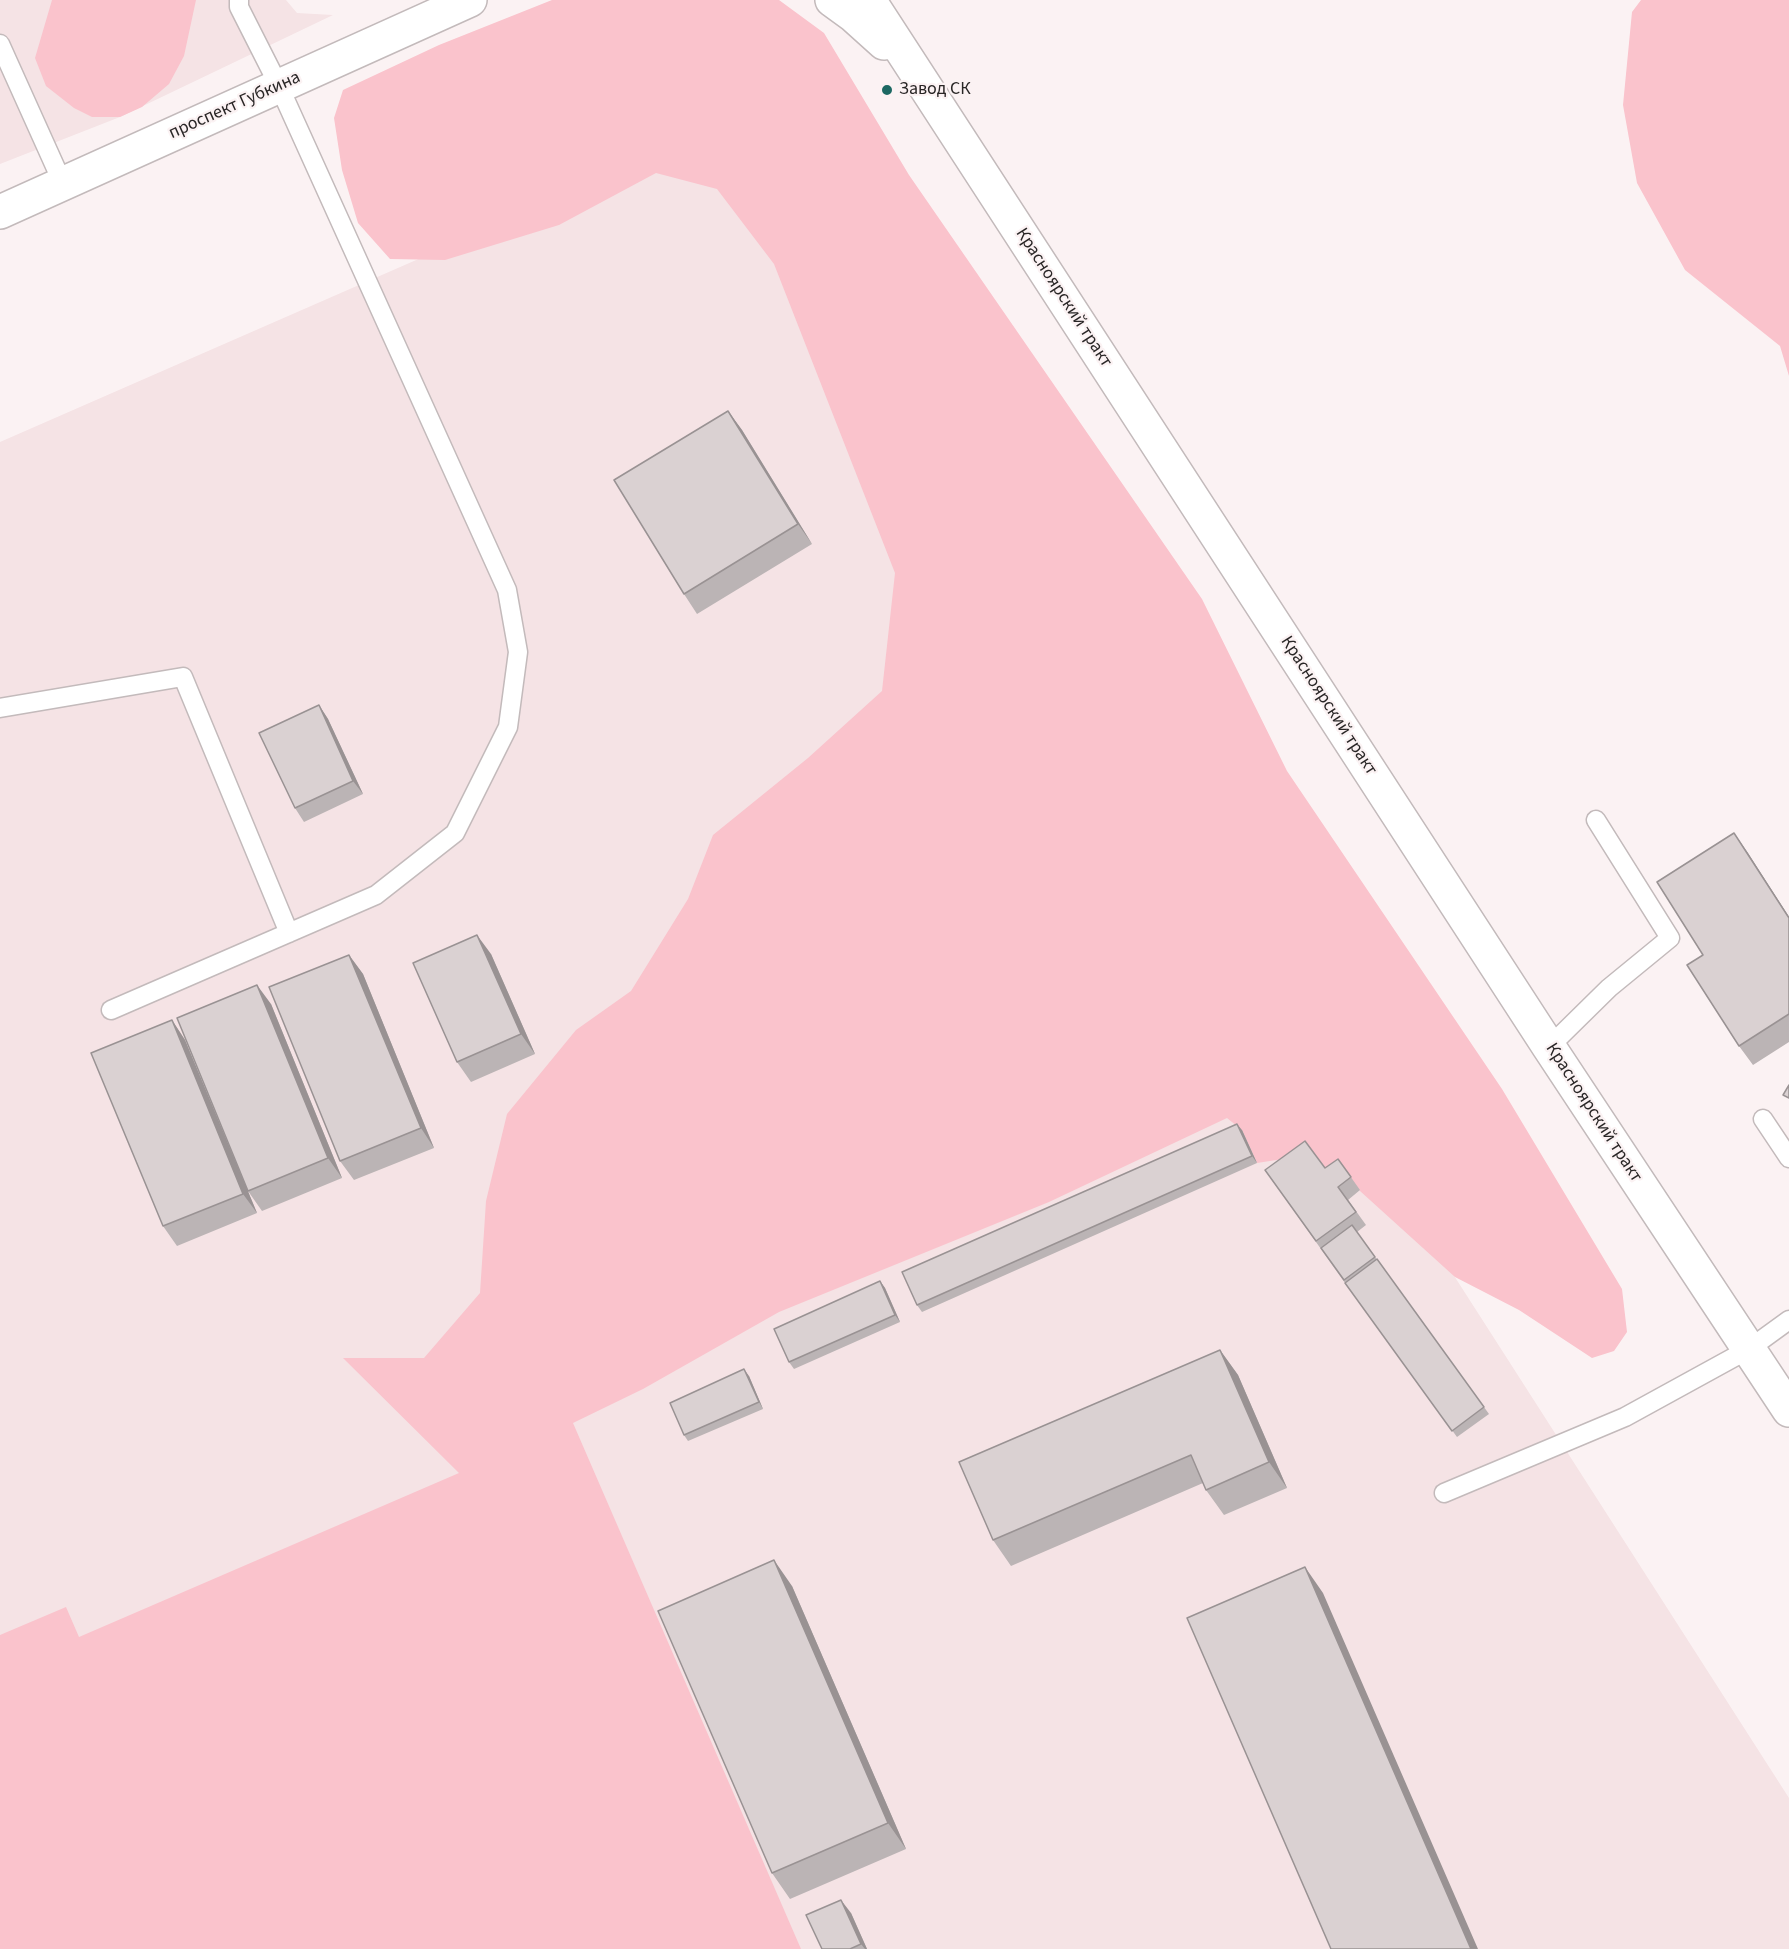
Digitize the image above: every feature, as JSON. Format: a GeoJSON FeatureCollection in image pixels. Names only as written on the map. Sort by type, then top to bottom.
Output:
{"type":"FeatureCollection","features":[{"type":"Feature","properties":{"kind":"main road","name":"проспект Губкина"},"geometry":{"type":"LineString","coordinates":[[0,212],[470,0]]}},
{"type":"Feature","properties":{"kind":"main road"},"geometry":{"type":"LineString","coordinates":[[832,0],[854,16],[914,69]]}},
{"type":"Feature","properties":{"kind":"main road","name":"Красноярский тракт"},"geometry":{"type":"LineString","coordinates":[[869,0],[1549,1047],[1789,1410]]}},
{"type":"Feature","properties":{"kind":"lane"},"geometry":{"type":"LineString","coordinates":[[111,1011],[375,895],[455,833],[508,727],[518,652],[507,590],[279,86],[239,7],[240,0]]}},
{"type":"Feature","properties":{"kind":"lane"},"geometry":{"type":"LineString","coordinates":[[0,44],[63,184]]}},
{"type":"Feature","properties":{"kind":"lane"},"geometry":{"type":"LineString","coordinates":[[0,708],[183,676],[289,933]]}},
{"type":"Feature","properties":{"kind":"lane"},"geometry":{"type":"LineString","coordinates":[[1549,1047],[1609,988],[1670,938],[1596,820]]}},
{"type":"Feature","properties":{"kind":"lane"},"geometry":{"type":"LineString","coordinates":[[1762,1119],[1789,1158]]}},
{"type":"Feature","properties":{"kind":"lane"},"geometry":{"type":"LineString","coordinates":[[1444,1493],[1625,1417],[1749,1349],[1789,1320]]}},
{"type":"Feature","properties":{"kind":"shaded area"},"geometry":{"type":"Polygon","coordinates":[[[0,0],[286,0],[297,13],[333,15],[120,117],[0,164],[0,0]]]}},
{"type":"Feature","properties":{"kind":"shaded area"},"geometry":{"type":"Polygon","coordinates":[[[52,0],[196,0],[184,56],[169,84],[142,107],[120,117],[92,117],[74,108],[46,86],[35,58],[52,0]]]}},
{"type":"Feature","properties":{"kind":"shaded area"},"geometry":{"type":"Polygon","coordinates":[[[552,0],[779,0],[824,33],[909,175],[1202,599],[1287,771],[1502,1089],[1622,1289],[1627,1332],[1614,1351],[1592,1358],[1519,1310],[1455,1277],[1360,1191],[1347,1173],[1334,1181],[1315,1154],[1257,1163],[1242,1130],[1227,1118],[1049,1202],[779,1312],[643,1389],[573,1423],[801,1949],[0,1949],[0,1635],[66,1607],[79,1637],[459,1473],[343,1358],[424,1358],[480,1293],[486,1201],[507,1114],[576,1030],[631,991],[688,899],[713,835],[808,758],[882,691],[895,573],[774,264],[717,189],[656,173],[559,225],[445,260],[390,259],[358,223],[342,170],[334,118],[343,90],[439,45],[552,0]]]}},
{"type":"Feature","properties":{"kind":"shaded area"},"geometry":{"type":"Polygon","coordinates":[[[1641,0],[1789,0],[1789,376],[1780,346],[1685,270],[1637,183],[1623,105],[1632,12],[1641,0]]]}},
{"type":"Feature","properties":{"kind":"shaded area"},"geometry":{"type":"Polygon","coordinates":[[[718,128],[1789,1798],[1789,1949],[0,1949],[0,442],[718,128]]]}},
{"type":"Feature","properties":{"kind":"building"},"geometry":{"type":"Polygon","coordinates":[[[728,411],[798,524],[684,594],[614,480],[728,411]]]}},
{"type":"Feature","properties":{"kind":"building"},"geometry":{"type":"Polygon","coordinates":[[[319,705],[353,781],[295,808],[259,733],[319,705]]]}},
{"type":"Feature","properties":{"kind":"building"},"geometry":{"type":"Polygon","coordinates":[[[1734,833],[1789,918],[1789,1014],[1739,1046],[1687,965],[1703,955],[1657,882],[1734,833]]]}},
{"type":"Feature","properties":{"kind":"building"},"geometry":{"type":"Polygon","coordinates":[[[477,935],[521,1034],[457,1062],[413,963],[477,935]]]}},
{"type":"Feature","properties":{"kind":"building"},"geometry":{"type":"Polygon","coordinates":[[[349,955],[421,1128],[340,1161],[269,987],[349,955]]]}},
{"type":"Feature","properties":{"kind":"building"},"geometry":{"type":"Polygon","coordinates":[[[257,985],[328,1158],[248,1191],[177,1018],[257,985]]]}},
{"type":"Feature","properties":{"kind":"building"},"geometry":{"type":"Polygon","coordinates":[[[172,1020],[243,1194],[163,1226],[91,1053],[172,1020]]]}},
{"type":"Feature","properties":{"kind":"building"},"geometry":{"type":"Polygon","coordinates":[[[1789,1085],[1789,1098],[1783,1095],[1789,1085]]]}},
{"type":"Feature","properties":{"kind":"building"},"geometry":{"type":"Polygon","coordinates":[[[1237,1124],[1252,1156],[917,1305],[902,1272],[1237,1124]]]}},
{"type":"Feature","properties":{"kind":"building"},"geometry":{"type":"Polygon","coordinates":[[[1305,1141],[1325,1168],[1338,1159],[1351,1177],[1338,1187],[1356,1212],[1316,1241],[1265,1170],[1305,1141]]]}},
{"type":"Feature","properties":{"kind":"building"},"geometry":{"type":"Polygon","coordinates":[[[1352,1225],[1375,1257],[1344,1280],[1321,1248],[1352,1225]]]}},
{"type":"Feature","properties":{"kind":"building"},"geometry":{"type":"Polygon","coordinates":[[[1377,1259],[1484,1407],[1452,1431],[1345,1283],[1377,1259]]]}},
{"type":"Feature","properties":{"kind":"building"},"geometry":{"type":"Polygon","coordinates":[[[880,1281],[895,1315],[789,1362],[774,1329],[880,1281]]]}},
{"type":"Feature","properties":{"kind":"building"},"geometry":{"type":"Polygon","coordinates":[[[1220,1350],[1269,1462],[1206,1490],[1191,1455],[993,1540],[959,1462],[1220,1350]]]}},
{"type":"Feature","properties":{"kind":"building"},"geometry":{"type":"Polygon","coordinates":[[[744,1369],[759,1402],[684,1435],[670,1403],[744,1369]]]}},
{"type":"Feature","properties":{"kind":"building"},"geometry":{"type":"Polygon","coordinates":[[[774,1560],[888,1823],[772,1873],[658,1611],[774,1560]]]}},
{"type":"Feature","properties":{"kind":"building"},"geometry":{"type":"Polygon","coordinates":[[[1305,1567],[1471,1949],[1331,1949],[1187,1618],[1305,1567]]]}},
{"type":"Feature","properties":{"kind":"building"},"geometry":{"type":"Polygon","coordinates":[[[841,1900],[861,1944],[850,1949],[822,1949],[806,1915],[841,1900]]]}},
{"type":"Feature","properties":{"kind":"place","name":"Завод СК"},"geometry":{"type":"Point","coordinates":[887,90]}}]}
